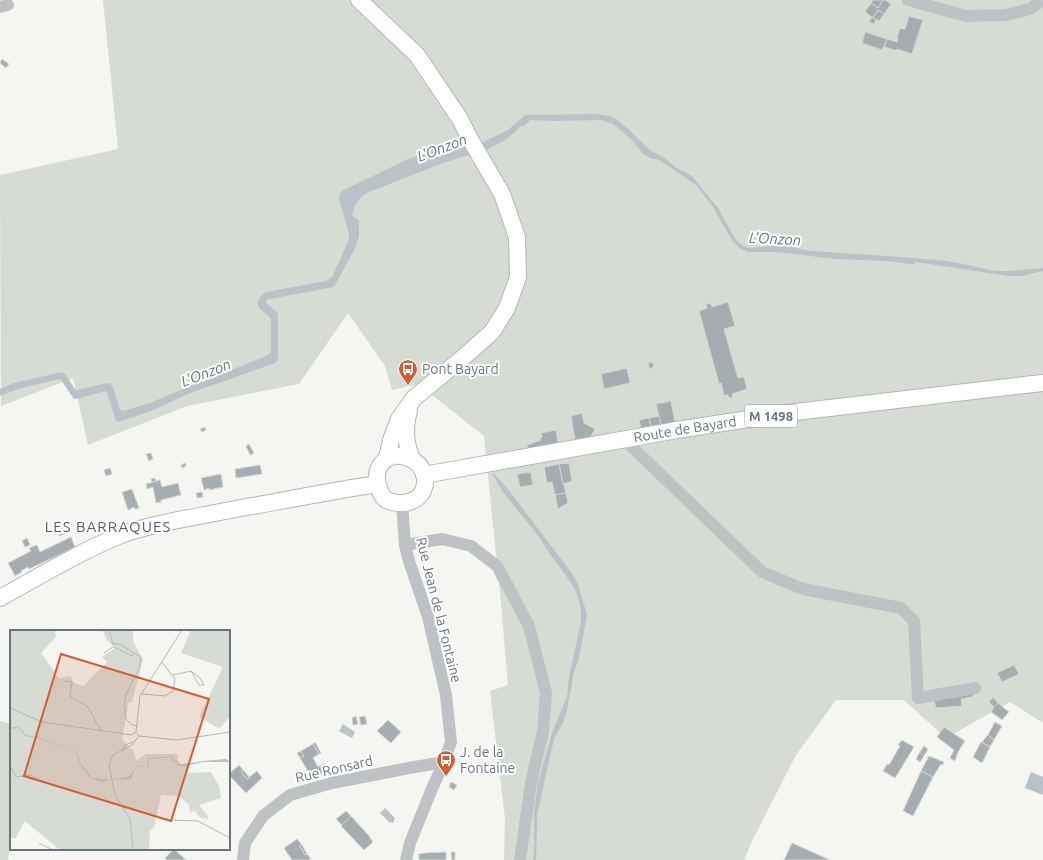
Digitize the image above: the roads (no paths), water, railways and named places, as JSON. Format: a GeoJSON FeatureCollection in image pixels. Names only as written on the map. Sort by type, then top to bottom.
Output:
{"type":"FeatureCollection","features":[{"type":"Feature","properties":{"kind":"main road"},"geometry":{"type":"LineString","coordinates":[[359,0],[418,55],[460,120],[502,194],[517,237],[518,277],[507,308],[492,332],[459,362],[414,398],[404,411],[397,424],[387,458],[380,466],[377,473],[380,491],[385,499],[402,503],[410,502],[417,498],[422,492],[425,484],[423,470],[412,459],[406,456],[393,456],[387,458]]}},
{"type":"Feature","properties":{"kind":"main road","name":"Route de Bayard"},"geometry":{"type":"LineString","coordinates":[[424,475],[630,438],[787,413],[955,392],[1043,383]]}},
{"type":"Feature","properties":{"kind":"main road"},"geometry":{"type":"LineString","coordinates":[[412,459],[408,448],[406,434],[408,416],[414,398]]}},
{"type":"Feature","properties":{"kind":"main road"},"geometry":{"type":"LineString","coordinates":[[0,598],[85,552],[122,535],[150,526],[378,484]]}},
{"type":"Feature","properties":{"kind":"street"},"geometry":{"type":"LineString","coordinates":[[908,0],[966,16],[1006,15],[1030,9],[1042,0]]}},
{"type":"Feature","properties":{"kind":"street"},"geometry":{"type":"LineString","coordinates":[[630,438],[632,447],[762,572],[803,589],[901,608],[914,621],[918,698],[975,688]]}},
{"type":"Feature","properties":{"kind":"street","name":"Rue Jean de la Fontaine"},"geometry":{"type":"LineString","coordinates":[[402,503],[405,545],[428,617],[446,695],[451,742],[410,844],[406,860]]}},
{"type":"Feature","properties":{"kind":"street"},"geometry":{"type":"LineString","coordinates":[[405,545],[442,539],[471,546],[497,566],[529,626],[546,692],[543,731],[531,783],[520,860]]}},
{"type":"Feature","properties":{"kind":"street","name":"Rue Ronsard"},"geometry":{"type":"LineString","coordinates":[[243,860],[245,843],[263,816],[290,795],[332,783],[444,762]]}},
{"type":"Feature","properties":{"kind":"water"},"geometry":{"type":"Polygon","coordinates":[[[597,114],[616,119],[650,150],[666,159],[675,167],[692,176],[718,208],[735,239],[743,246],[748,248],[777,244],[811,251],[947,261],[995,271],[1043,268],[1043,271],[1021,276],[1008,276],[916,262],[911,264],[888,261],[835,259],[778,252],[748,252],[741,249],[733,242],[713,207],[696,185],[659,160],[650,158],[642,153],[633,141],[613,124],[601,120],[530,120],[505,140],[486,150],[481,143],[508,130],[525,115],[597,114]]]}},
{"type":"Feature","properties":{"kind":"water","name":"L'Onzon"},"geometry":{"type":"Polygon","coordinates":[[[469,143],[475,153],[443,163],[369,192],[360,199],[354,208],[352,216],[359,220],[359,236],[355,248],[334,287],[266,300],[267,304],[278,314],[278,359],[275,363],[190,393],[151,411],[119,422],[116,421],[106,391],[74,399],[59,379],[18,389],[0,396],[0,389],[14,383],[62,372],[77,390],[107,383],[111,384],[120,410],[123,411],[150,403],[268,355],[271,351],[271,319],[260,309],[258,304],[259,299],[266,292],[326,281],[332,277],[349,240],[349,234],[339,199],[342,191],[406,160],[436,149],[469,143]]]}},
{"type":"Feature","properties":{"kind":"water"},"geometry":{"type":"Polygon","coordinates":[[[492,473],[508,489],[571,572],[578,584],[587,615],[567,710],[563,723],[554,739],[537,815],[536,860],[533,860],[534,813],[538,783],[552,733],[567,697],[569,677],[581,622],[581,609],[577,594],[570,581],[539,537],[502,491],[492,473]]]}},
{"type":"Feature","properties":{"kind":"water"},"geometry":{"type":"Polygon","coordinates":[[[343,724],[355,732],[352,738],[339,731],[343,724]]]}},
{"type":"Feature","properties":{"kind":"water"},"geometry":{"type":"Polygon","coordinates":[[[1031,772],[1043,777],[1043,795],[1025,788],[1031,772]]]}},
{"type":"Feature","properties":{"kind":"water"},"geometry":{"type":"Polygon","coordinates":[[[385,808],[395,818],[393,823],[390,823],[380,813],[385,808]]]}},
{"type":"Feature","properties":{"kind":"place","name":"Pont Bayard"},"geometry":{"type":"Point","coordinates":[408,386]}},
{"type":"Feature","properties":{"kind":"place","name":"J. de la Fontaine"},"geometry":{"type":"Point","coordinates":[446,777]}},
{"type":"Feature","properties":{"kind":"district","name":"LES BARRAQUES"},"geometry":{"type":"Point","coordinates":[108,527]}}]}
